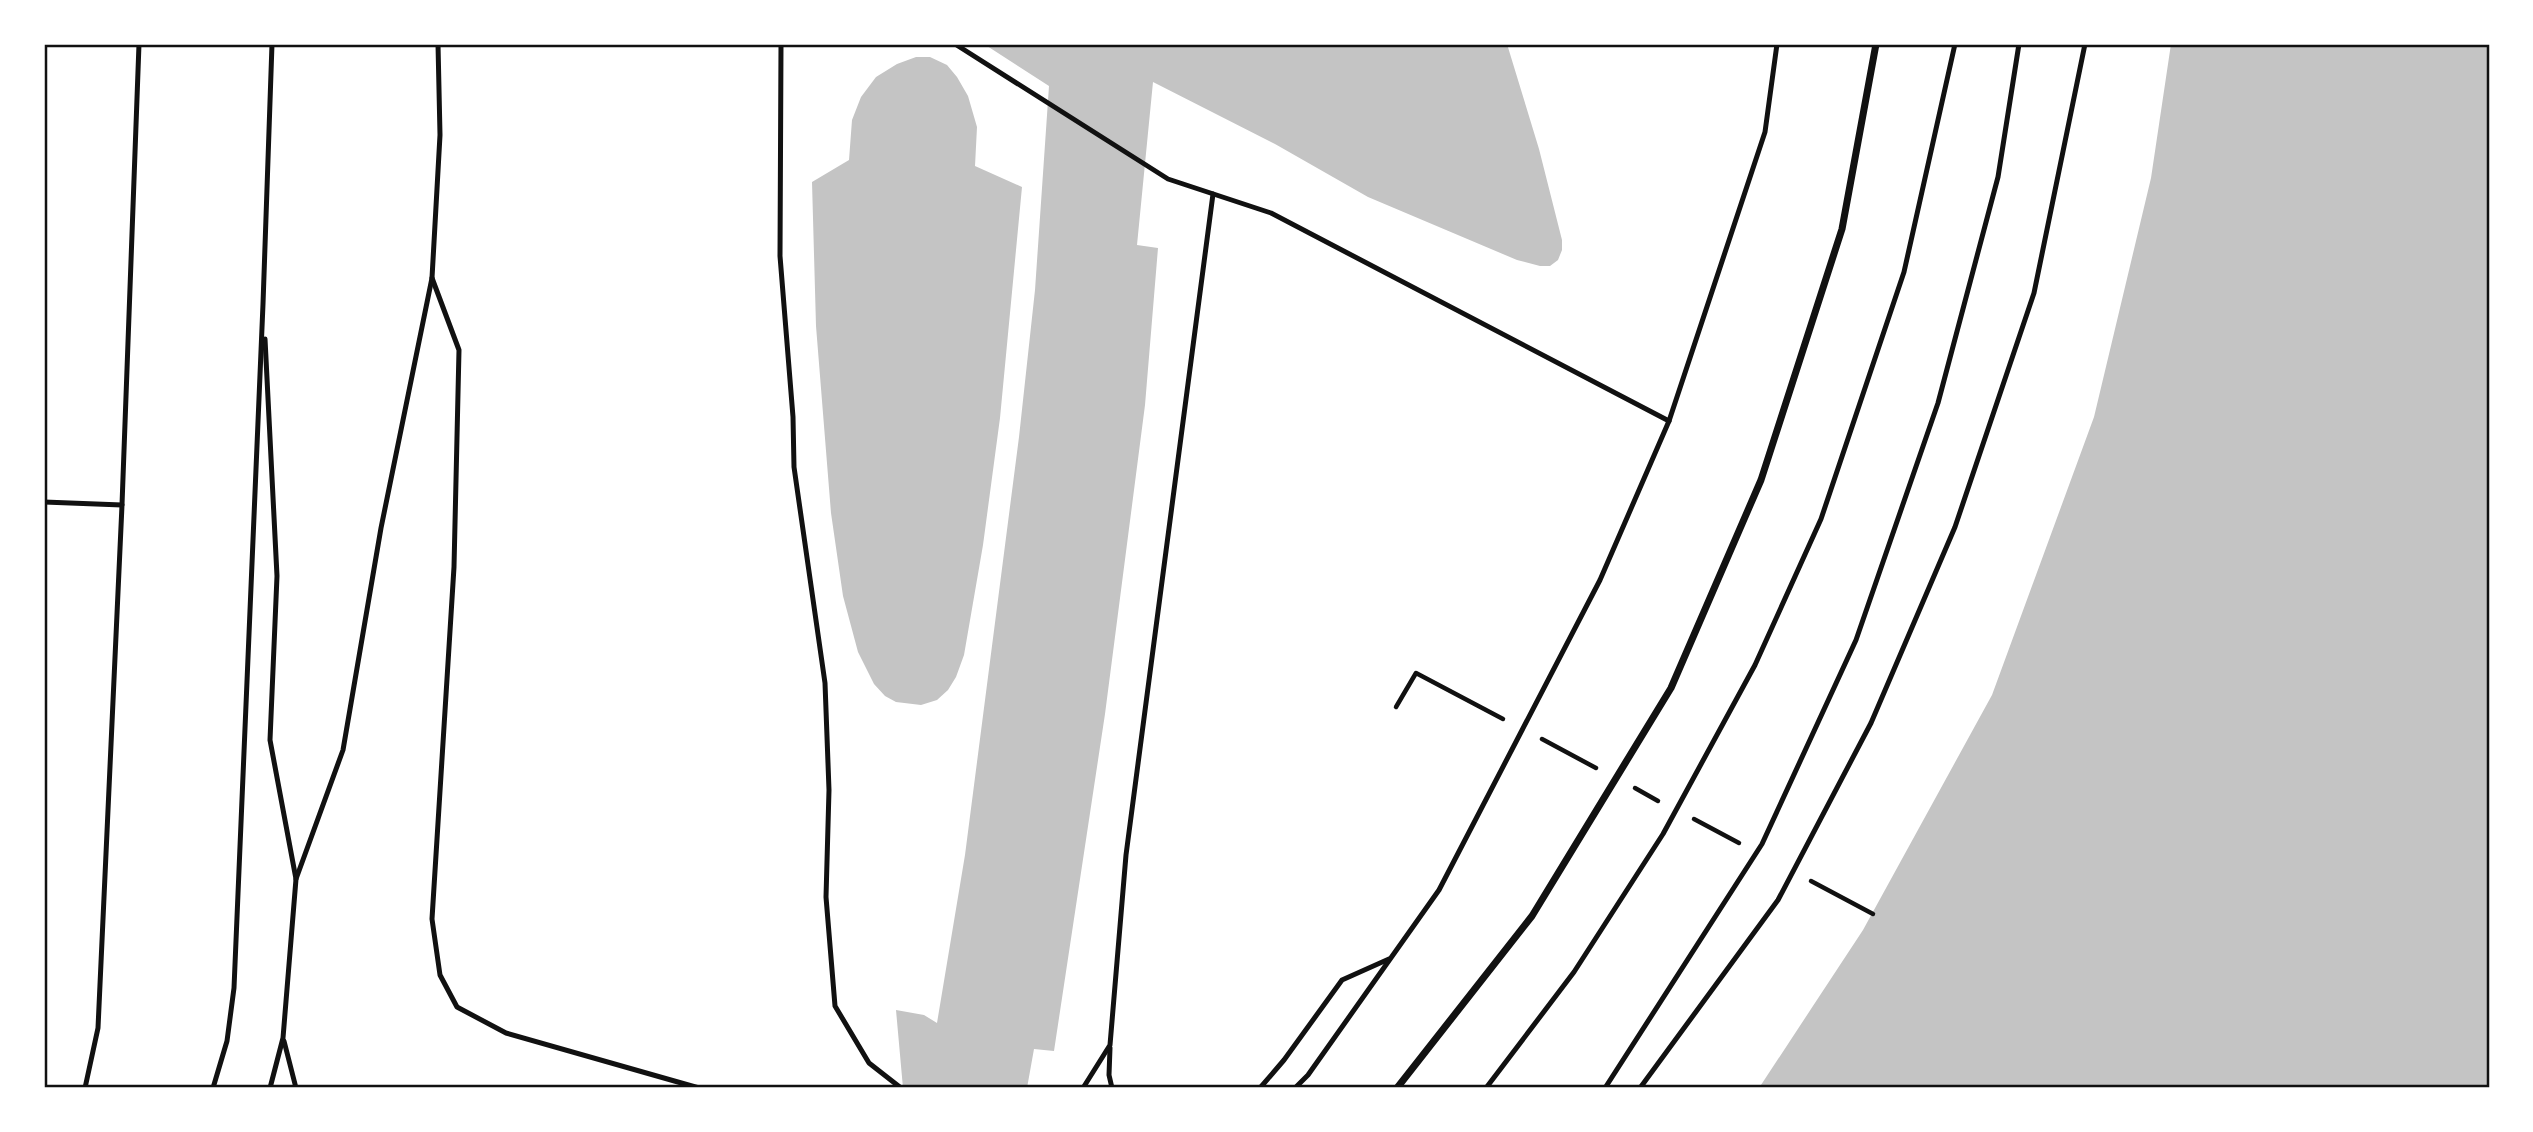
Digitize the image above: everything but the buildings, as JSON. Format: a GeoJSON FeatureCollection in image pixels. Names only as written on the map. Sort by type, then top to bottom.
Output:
{"type":"FeatureCollection","features":[{"type":"Feature","properties":{"kind":"street"},"geometry":{"type":"LineString","coordinates":[[1397,1088],[1532,916],[1671,688],[1761,480],[1842,229],[1876,44]]}},
{"type":"Feature","properties":{"kind":"lane"},"geometry":{"type":"LineString","coordinates":[[85,1088],[98,1028],[122,505],[139,44]]}},
{"type":"Feature","properties":{"kind":"lane"},"geometry":{"type":"LineString","coordinates":[[213,1088],[227,1041],[234,988],[272,44]]}},
{"type":"Feature","properties":{"kind":"lane"},"geometry":{"type":"LineString","coordinates":[[296,879],[343,750],[381,528],[432,278],[440,135],[438,44]]}},
{"type":"Feature","properties":{"kind":"lane"},"geometry":{"type":"LineString","coordinates":[[781,44],[780,256],[793,416],[794,467],[825,683],[830,790],[825,897],[835,1006],[869,1063],[901,1088]]}},
{"type":"Feature","properties":{"kind":"lane"},"geometry":{"type":"LineString","coordinates":[[955,44],[1168,178],[1271,213],[1669,421]]}},
{"type":"Feature","properties":{"kind":"lane"},"geometry":{"type":"LineString","coordinates":[[1295,1088],[1308,1075],[1438,890],[1600,580],[1669,421],[1765,132],[1777,44]]}},
{"type":"Feature","properties":{"kind":"lane"},"geometry":{"type":"LineString","coordinates":[[1486,1088],[1574,972],[1662,835],[1755,665],[1816,531],[1904,272],[1955,44]]}},
{"type":"Feature","properties":{"kind":"lane"},"geometry":{"type":"LineString","coordinates":[[1605,1088],[1762,844],[1856,640],[1938,403],[1998,177],[2019,44]]}},
{"type":"Feature","properties":{"kind":"lane"},"geometry":{"type":"LineString","coordinates":[[1640,1088],[1778,900],[1871,723],[1955,527],[2034,293],[2085,44]]}},
{"type":"Feature","properties":{"kind":"lane"},"geometry":{"type":"LineString","coordinates":[[1112,1088],[1110,1045],[1130,817],[1213,194]]}},
{"type":"Feature","properties":{"kind":"lane"},"geometry":{"type":"LineString","coordinates":[[432,278],[459,350],[454,567],[432,919],[440,975],[457,1007],[506,1033],[699,1088]]}},
{"type":"Feature","properties":{"kind":"lane"},"geometry":{"type":"LineString","coordinates":[[263,304],[277,576],[270,740],[296,879],[283,1038],[270,1088]]}},
{"type":"Feature","properties":{"kind":"lane"},"geometry":{"type":"LineString","coordinates":[[44,502],[122,505]]}},
{"type":"Feature","properties":{"kind":"lane"},"geometry":{"type":"LineString","coordinates":[[1260,1088],[1284,1060],[1342,980],[1392,958]]}},
{"type":"Feature","properties":{"kind":"lane"},"geometry":{"type":"LineString","coordinates":[[283,1038],[296,1088]]}},
{"type":"Feature","properties":{"kind":"lane"},"geometry":{"type":"LineString","coordinates":[[1083,1088],[1110,1045]]}}]}
